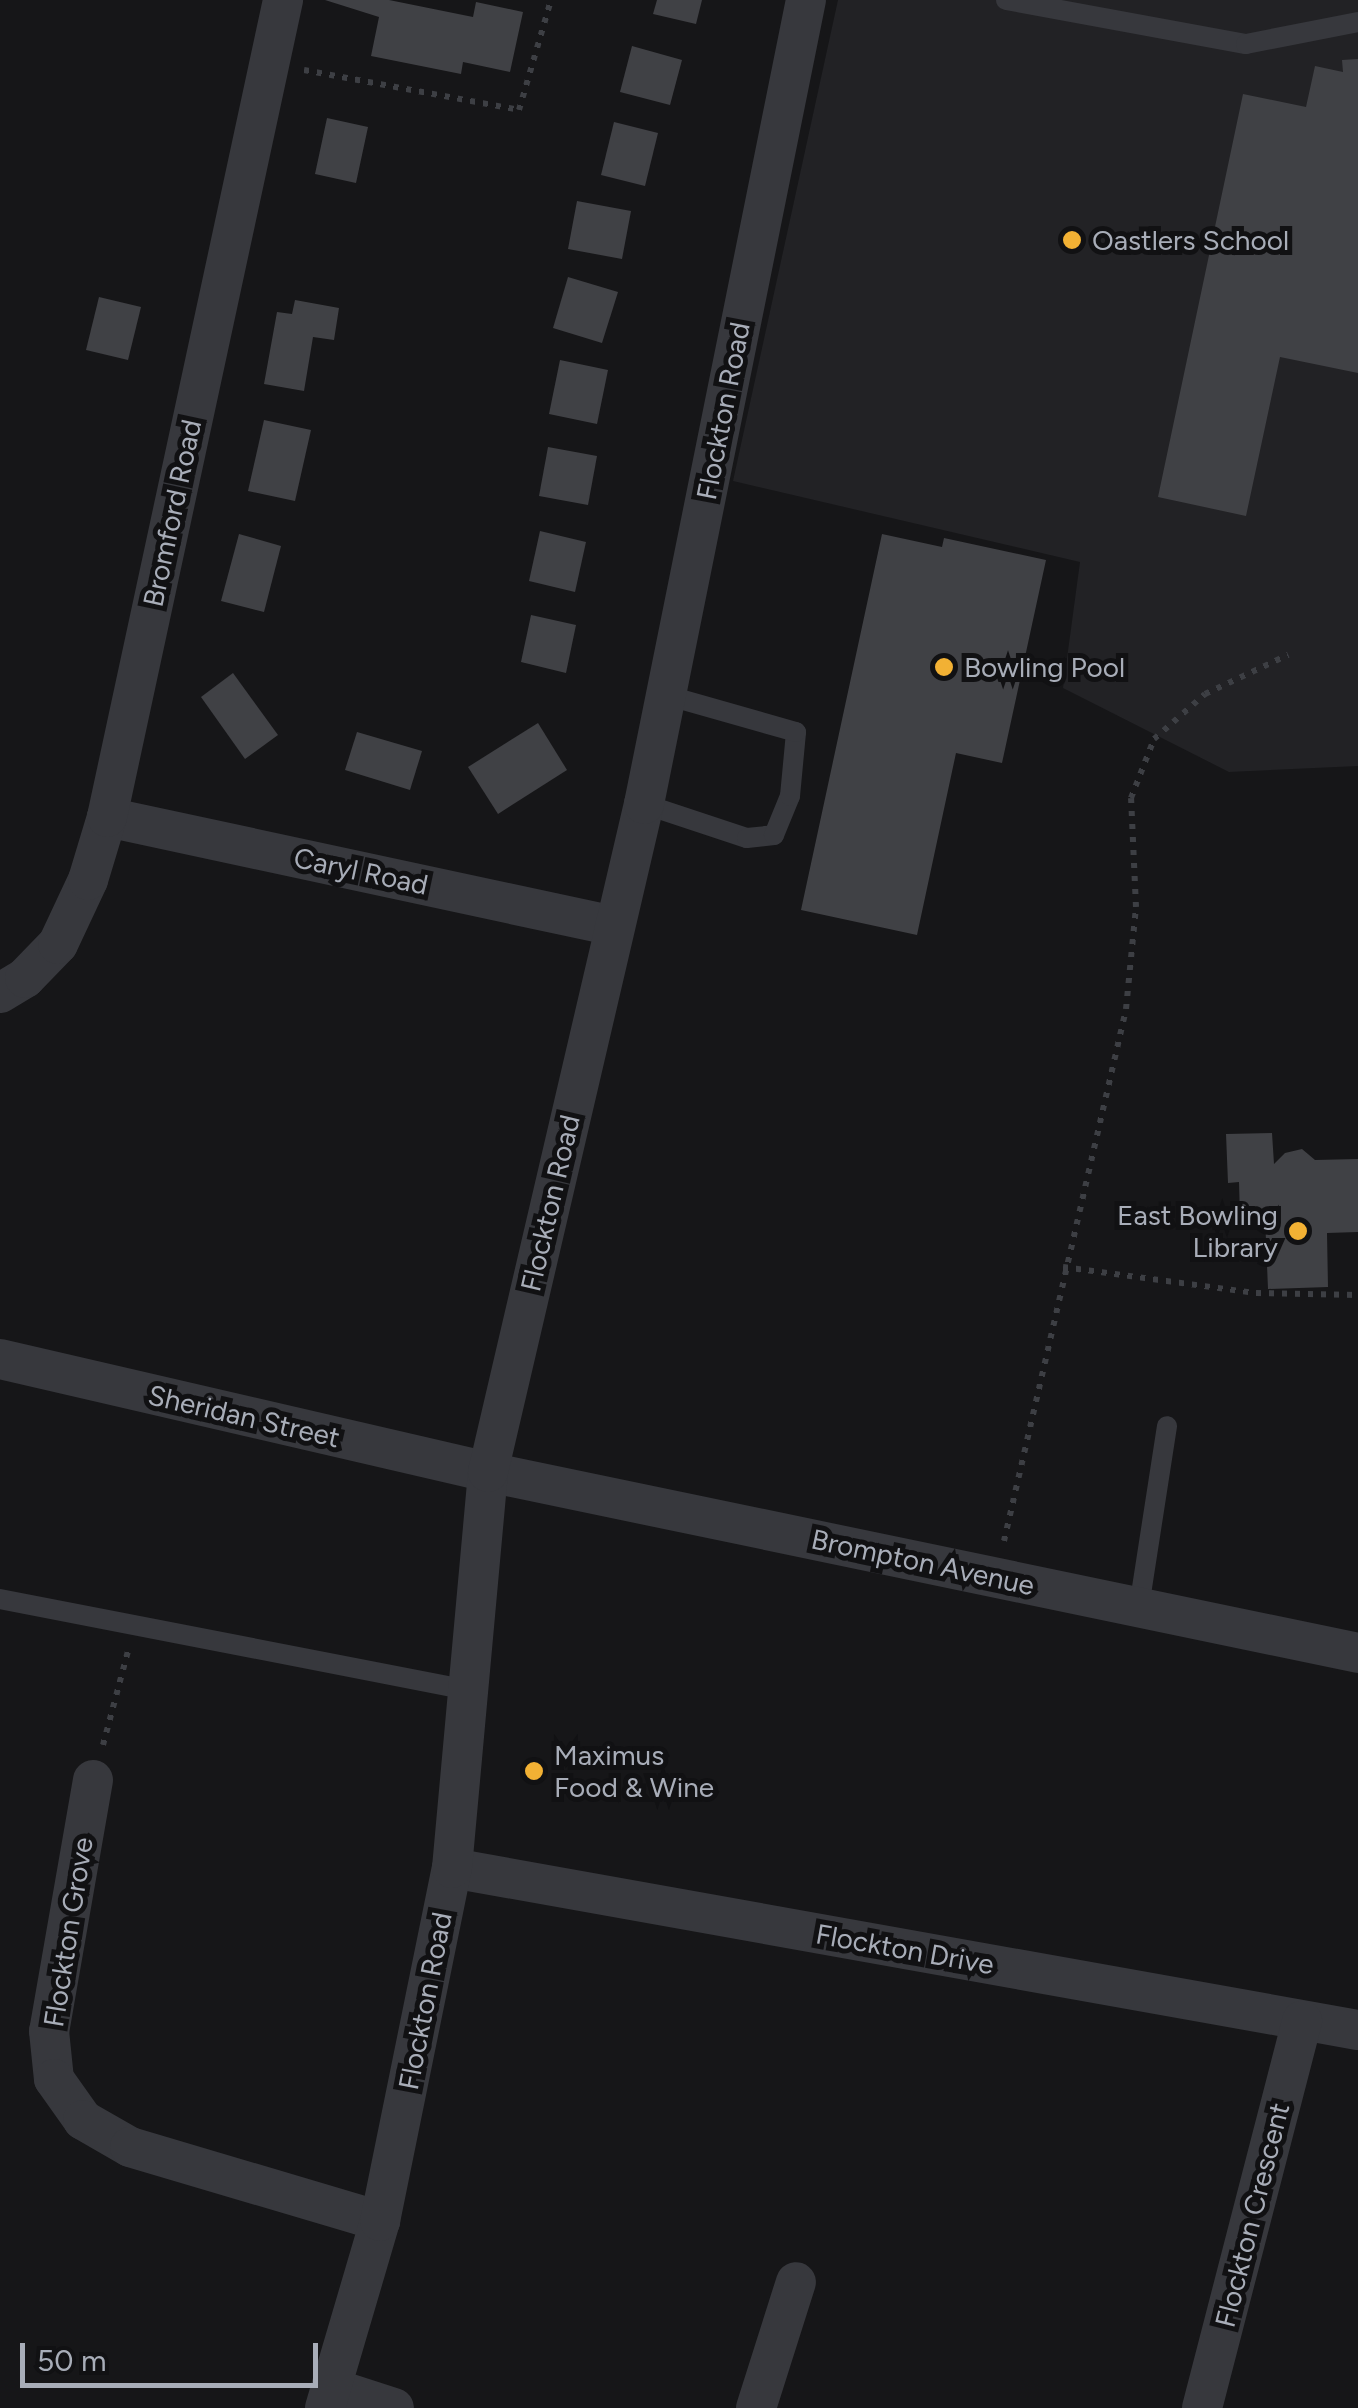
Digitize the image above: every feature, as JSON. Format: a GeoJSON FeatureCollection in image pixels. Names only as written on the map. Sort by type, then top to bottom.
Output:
{"type":"FeatureCollection","features":[{"type":"Feature","properties":{"kind":"street","name":"Bromford Road"},"geometry":{"type":"LineString","coordinates":[[0,993],[25,978],[58,944],[88,880],[107,817],[282,0]]}},
{"type":"Feature","properties":{"kind":"street","name":"Flockton Road"},"geometry":{"type":"LineString","coordinates":[[328,2398],[380,2222],[452,1868],[464,1688],[488,1472],[644,804],[806,0]]}},
{"type":"Feature","properties":{"kind":"street","name":"Caryl Road"},"geometry":{"type":"LineString","coordinates":[[107,817],[614,926]]}},
{"type":"Feature","properties":{"kind":"street","name":"Sheridan Street"},"geometry":{"type":"LineString","coordinates":[[0,1359],[488,1472]]}},
{"type":"Feature","properties":{"kind":"street","name":"Brompton Avenue"},"geometry":{"type":"LineString","coordinates":[[488,1472],[1358,1653]]}},
{"type":"Feature","properties":{"kind":"street","name":"Flockton Grove"},"geometry":{"type":"LineString","coordinates":[[92,1778],[49,2031],[54,2079],[83,2120],[130,2147],[380,2222]]}},
{"type":"Feature","properties":{"kind":"street","name":"Flockton Drive"},"geometry":{"type":"LineString","coordinates":[[452,1868],[1358,2030]]}},
{"type":"Feature","properties":{"kind":"street","name":"Flockton Crescent"},"geometry":{"type":"LineString","coordinates":[[1202,2408],[1302,2021]]}},
{"type":"Feature","properties":{"kind":"street"},"geometry":{"type":"LineString","coordinates":[[756,2408],[796,2282]]}},
{"type":"Feature","properties":{"kind":"street"},"geometry":{"type":"LineString","coordinates":[[328,2398],[394,2408]]}},
{"type":"Feature","properties":{"kind":"lane"},"geometry":{"type":"LineString","coordinates":[[1006,0],[1246,44],[1358,22]]}},
{"type":"Feature","properties":{"kind":"lane"},"geometry":{"type":"LineString","coordinates":[[644,804],[748,838],[774,835],[790,796],[796,732],[666,695]]}},
{"type":"Feature","properties":{"kind":"lane"},"geometry":{"type":"LineString","coordinates":[[1139,1606],[1167,1426]]}},
{"type":"Feature","properties":{"kind":"lane"},"geometry":{"type":"LineString","coordinates":[[0,1599],[134,1628],[464,1688]]}},
{"type":"Feature","properties":{"kind":"path"},"geometry":{"type":"LineString","coordinates":[[269,62],[519,110],[551,0]]}},
{"type":"Feature","properties":{"kind":"path"},"geometry":{"type":"LineString","coordinates":[[998,1577],[1064,1266],[1126,1009],[1136,907],[1131,798],[1154,740],[1205,694],[1288,655]]}},
{"type":"Feature","properties":{"kind":"path"},"geometry":{"type":"LineString","coordinates":[[1064,1266],[1256,1294],[1358,1295]]}},
{"type":"Feature","properties":{"kind":"path"},"geometry":{"type":"LineString","coordinates":[[92,1778],[134,1628]]}},
{"type":"Feature","properties":{"kind":"shaded area","name":"Oastlers School"},"geometry":{"type":"Polygon","coordinates":[[[838,0],[1358,0],[1358,766],[1229,772],[1063,688],[1080,562],[733,481],[838,0]]]}},
{"type":"Feature","properties":{"kind":"building"},"geometry":{"type":"Polygon","coordinates":[[[325,0],[389,0],[473,17],[476,2],[523,12],[510,72],[463,62],[461,74],[371,56],[379,17],[325,0]]]}},
{"type":"Feature","properties":{"kind":"building"},"geometry":{"type":"Polygon","coordinates":[[[657,0],[702,0],[696,24],[653,14],[657,0]]]}},
{"type":"Feature","properties":{"kind":"building"},"geometry":{"type":"Polygon","coordinates":[[[632,46],[682,60],[670,105],[620,92],[632,46]]]}},
{"type":"Feature","properties":{"kind":"building"},"geometry":{"type":"Polygon","coordinates":[[[1358,59],[1358,373],[1280,357],[1246,516],[1158,497],[1243,94],[1306,107],[1315,66],[1343,72],[1342,60],[1358,59]]]}},
{"type":"Feature","properties":{"kind":"building"},"geometry":{"type":"Polygon","coordinates":[[[327,118],[368,127],[356,183],[315,174],[327,118]]]}},
{"type":"Feature","properties":{"kind":"building"},"geometry":{"type":"Polygon","coordinates":[[[614,122],[658,133],[645,186],[601,175],[614,122]]]}},
{"type":"Feature","properties":{"kind":"building"},"geometry":{"type":"Polygon","coordinates":[[[577,201],[631,211],[622,259],[568,249],[577,201]]]}},
{"type":"Feature","properties":{"kind":"building"},"geometry":{"type":"Polygon","coordinates":[[[568,277],[618,292],[602,343],[553,328],[568,277]]]}},
{"type":"Feature","properties":{"kind":"building"},"geometry":{"type":"Polygon","coordinates":[[[99,297],[141,307],[128,360],[86,350],[99,297]]]}},
{"type":"Feature","properties":{"kind":"building"},"geometry":{"type":"Polygon","coordinates":[[[295,300],[339,308],[334,340],[313,337],[304,391],[264,384],[277,312],[292,314],[295,300]]]}},
{"type":"Feature","properties":{"kind":"building"},"geometry":{"type":"Polygon","coordinates":[[[560,360],[608,370],[597,424],[549,414],[560,360]]]}},
{"type":"Feature","properties":{"kind":"building"},"geometry":{"type":"Polygon","coordinates":[[[264,420],[311,430],[295,501],[248,491],[264,420]]]}},
{"type":"Feature","properties":{"kind":"building"},"geometry":{"type":"Polygon","coordinates":[[[548,447],[597,456],[588,505],[539,496],[548,447]]]}},
{"type":"Feature","properties":{"kind":"building"},"geometry":{"type":"Polygon","coordinates":[[[540,531],[586,542],[575,592],[529,581],[540,531]]]}},
{"type":"Feature","properties":{"kind":"building"},"geometry":{"type":"Polygon","coordinates":[[[239,534],[281,546],[264,612],[221,601],[239,534]]]}},
{"type":"Feature","properties":{"kind":"building"},"geometry":{"type":"Polygon","coordinates":[[[882,534],[942,547],[944,538],[1046,560],[1002,763],[956,753],[917,935],[801,910],[882,534]]]}},
{"type":"Feature","properties":{"kind":"building"},"geometry":{"type":"Polygon","coordinates":[[[531,615],[576,625],[566,673],[521,662],[531,615]]]}},
{"type":"Feature","properties":{"kind":"building"},"geometry":{"type":"Polygon","coordinates":[[[233,673],[278,735],[245,759],[201,697],[233,673]]]}},
{"type":"Feature","properties":{"kind":"building"},"geometry":{"type":"Polygon","coordinates":[[[538,723],[567,770],[498,814],[468,767],[538,723]]]}},
{"type":"Feature","properties":{"kind":"building"},"geometry":{"type":"Polygon","coordinates":[[[357,732],[422,751],[410,790],[345,770],[357,732]]]}},
{"type":"Feature","properties":{"kind":"building"},"geometry":{"type":"Polygon","coordinates":[[[1272,1133],[1274,1164],[1285,1153],[1302,1149],[1315,1160],[1358,1159],[1358,1232],[1327,1233],[1328,1287],[1268,1289],[1265,1217],[1240,1217],[1239,1182],[1228,1183],[1226,1134],[1272,1133]]]}},
{"type":"Feature","properties":{"kind":"place","name":"Oastlers School"},"geometry":{"type":"Point","coordinates":[1072,240]}},
{"type":"Feature","properties":{"kind":"place","name":"Bowling Pool"},"geometry":{"type":"Point","coordinates":[944,667]}},
{"type":"Feature","properties":{"kind":"place","name":"East Bowling Library"},"geometry":{"type":"Point","coordinates":[1298,1231]}},
{"type":"Feature","properties":{"kind":"place","name":"Maximus Food & Wine"},"geometry":{"type":"Point","coordinates":[534,1771]}}]}
